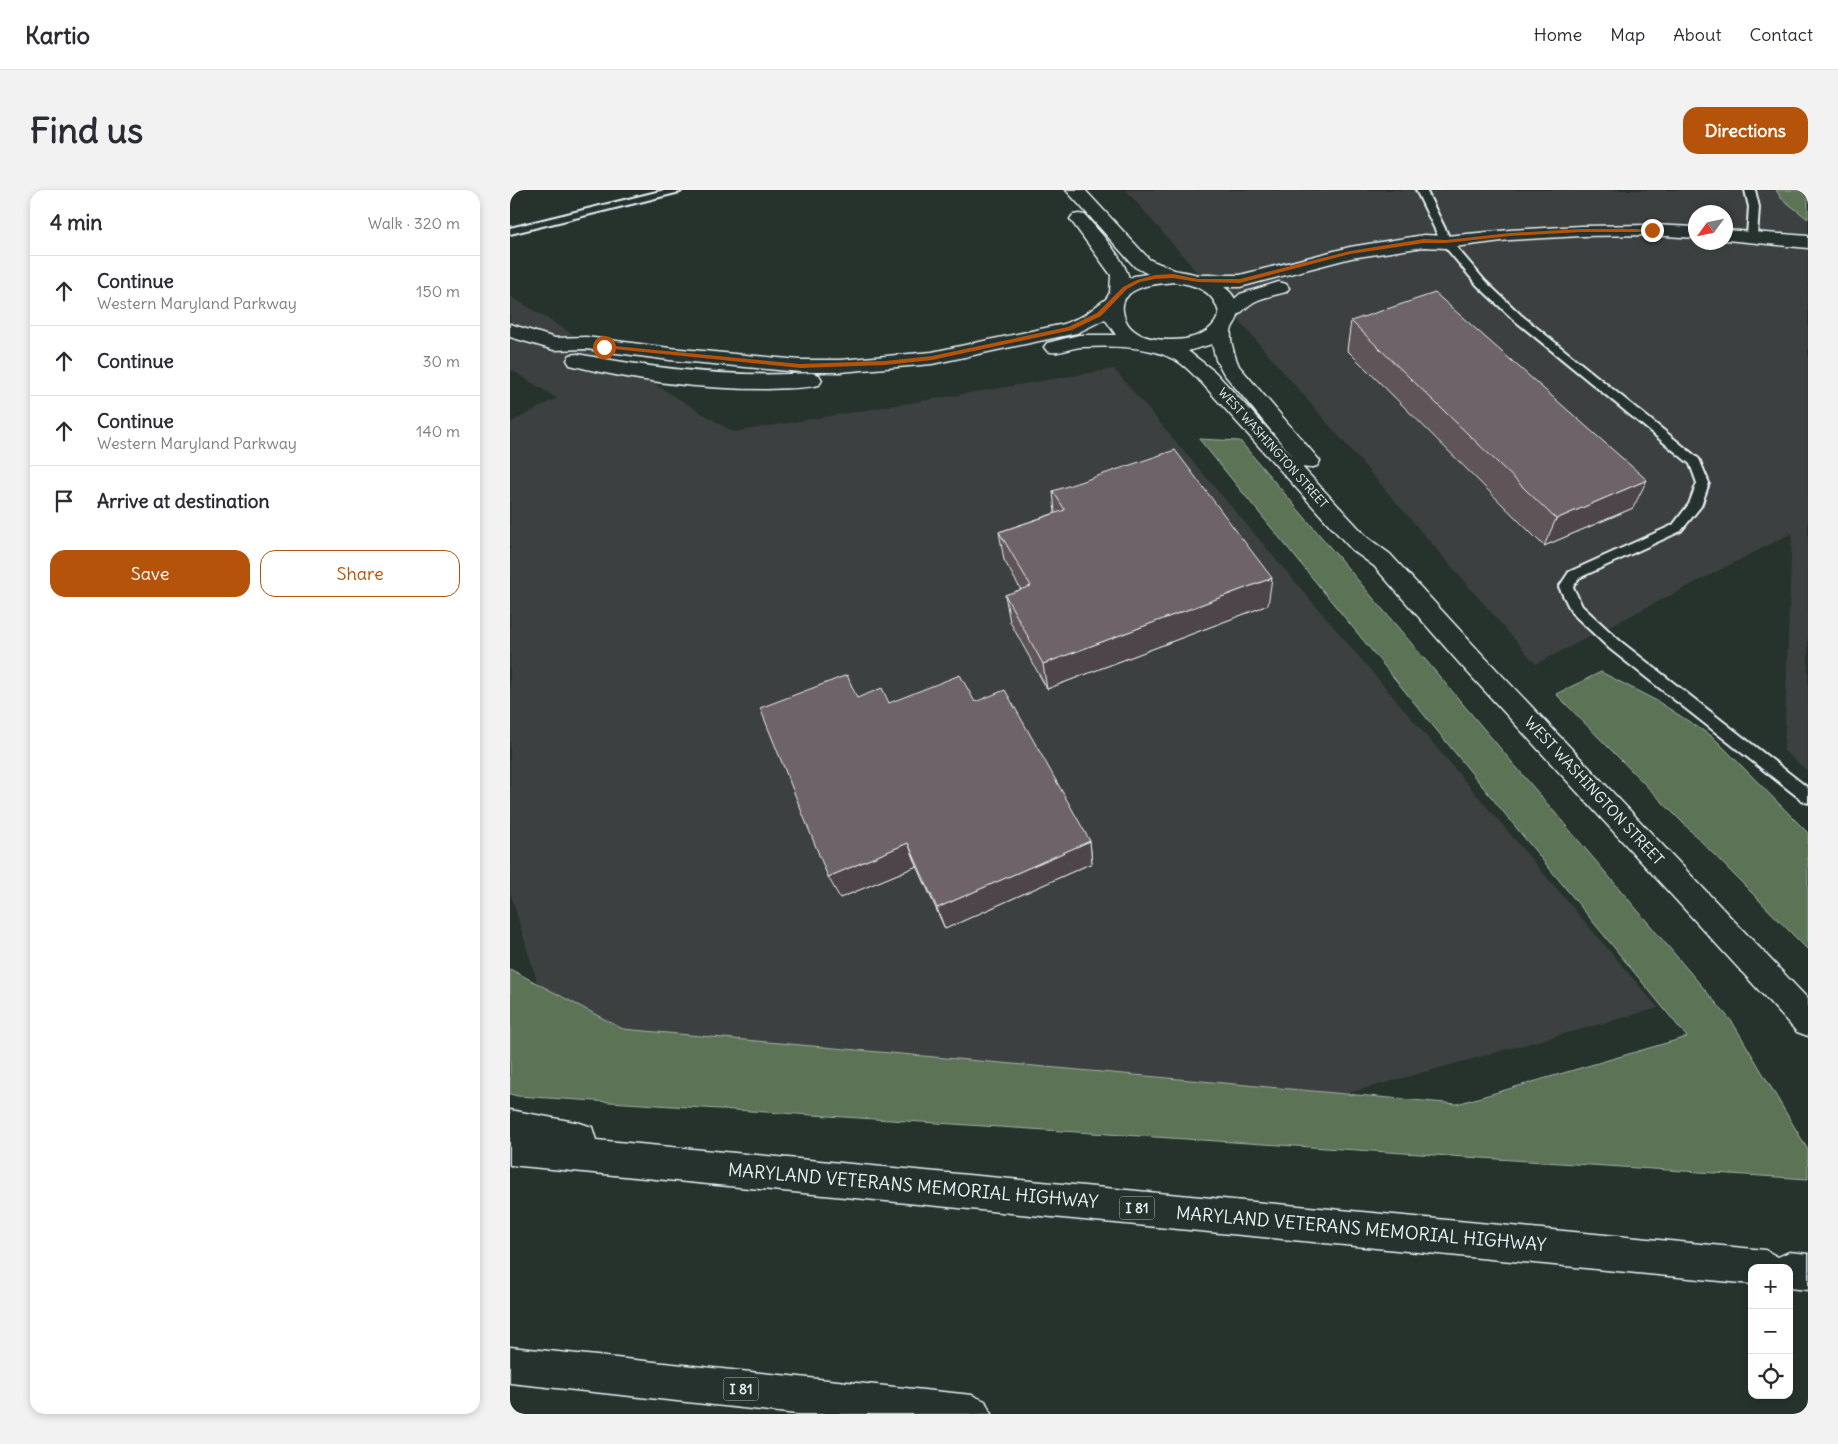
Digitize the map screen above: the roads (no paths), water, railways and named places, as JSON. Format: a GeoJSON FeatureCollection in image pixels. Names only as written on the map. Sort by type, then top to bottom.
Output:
{"type":"FeatureCollection","features":[{"type":"Feature","properties":{"kind":"main road"},"geometry":{"type":"LineString","coordinates":[[1057,190],[1120,275],[1111,314],[1115,325],[1125,334],[1148,344]]}},
{"type":"Feature","properties":{"kind":"main road"},"geometry":{"type":"LineString","coordinates":[[1075,190],[1142,263],[1154,270],[1209,285],[1224,298],[1225,321]]}},
{"type":"Feature","properties":{"kind":"main road"},"geometry":{"type":"LineString","coordinates":[[1198,281],[1240,281],[1350,253],[1424,241],[1446,242],[1510,235],[1581,231],[1652,230],[1688,232]]}},
{"type":"Feature","properties":{"kind":"main road"},"geometry":{"type":"LineString","coordinates":[[1733,235],[1808,242]]}},
{"type":"Feature","properties":{"kind":"main road"},"geometry":{"type":"LineString","coordinates":[[510,330],[554,344],[576,360],[652,374],[709,381],[768,383],[916,376],[953,370],[1079,341],[1176,347],[1194,344],[1210,338],[1246,298],[1356,265],[1430,249],[1446,242]]}},
{"type":"Feature","properties":{"kind":"main road"},"geometry":{"type":"LineString","coordinates":[[554,344],[586,343],[651,352],[800,366],[885,363],[932,358],[1070,329],[1090,320],[1138,281],[1155,277],[1173,276]]}},
{"type":"Feature","properties":{"kind":"main road","name":"WEST WASHINGTON STREET"},"geometry":{"type":"LineString","coordinates":[[1225,321],[1225,359],[1231,369],[1375,540],[1382,560]]}},
{"type":"Feature","properties":{"kind":"main road","name":"WEST WASHINGTON STREET"},"geometry":{"type":"LineString","coordinates":[[1148,344],[1185,358],[1202,372],[1360,544],[1382,560],[1808,1021]]}},
{"type":"Feature","properties":{"kind":"main road"},"geometry":{"type":"LineString","coordinates":[[510,1126],[771,1173]]}},
{"type":"Feature","properties":{"kind":"main road","name":"MARYLAND VETERANS MEMORIAL HIGHWAY"},"geometry":{"type":"LineString","coordinates":[[510,1148],[1748,1266]]}},
{"type":"Feature","properties":{"kind":"main road"},"geometry":{"type":"LineString","coordinates":[[1793,1270],[1808,1272]]}},
{"type":"Feature","properties":{"kind":"main road","name":"I 81"},"geometry":{"type":"LineString","coordinates":[[510,1365],[972,1414]]}},
{"type":"Feature","properties":{"kind":"lane"},"geometry":{"type":"LineString","coordinates":[[510,231],[677,190]]}},
{"type":"Feature","properties":{"kind":"lane"},"geometry":{"type":"LineString","coordinates":[[1421,190],[1446,242],[1481,283],[1516,317],[1695,462],[1703,483],[1695,506],[1676,528],[1574,575],[1566,587],[1578,609],[1615,645],[1808,797]]}},
{"type":"Feature","properties":{"kind":"lane"},"geometry":{"type":"LineString","coordinates":[[1750,190],[1754,207],[1752,236]]}}]}
